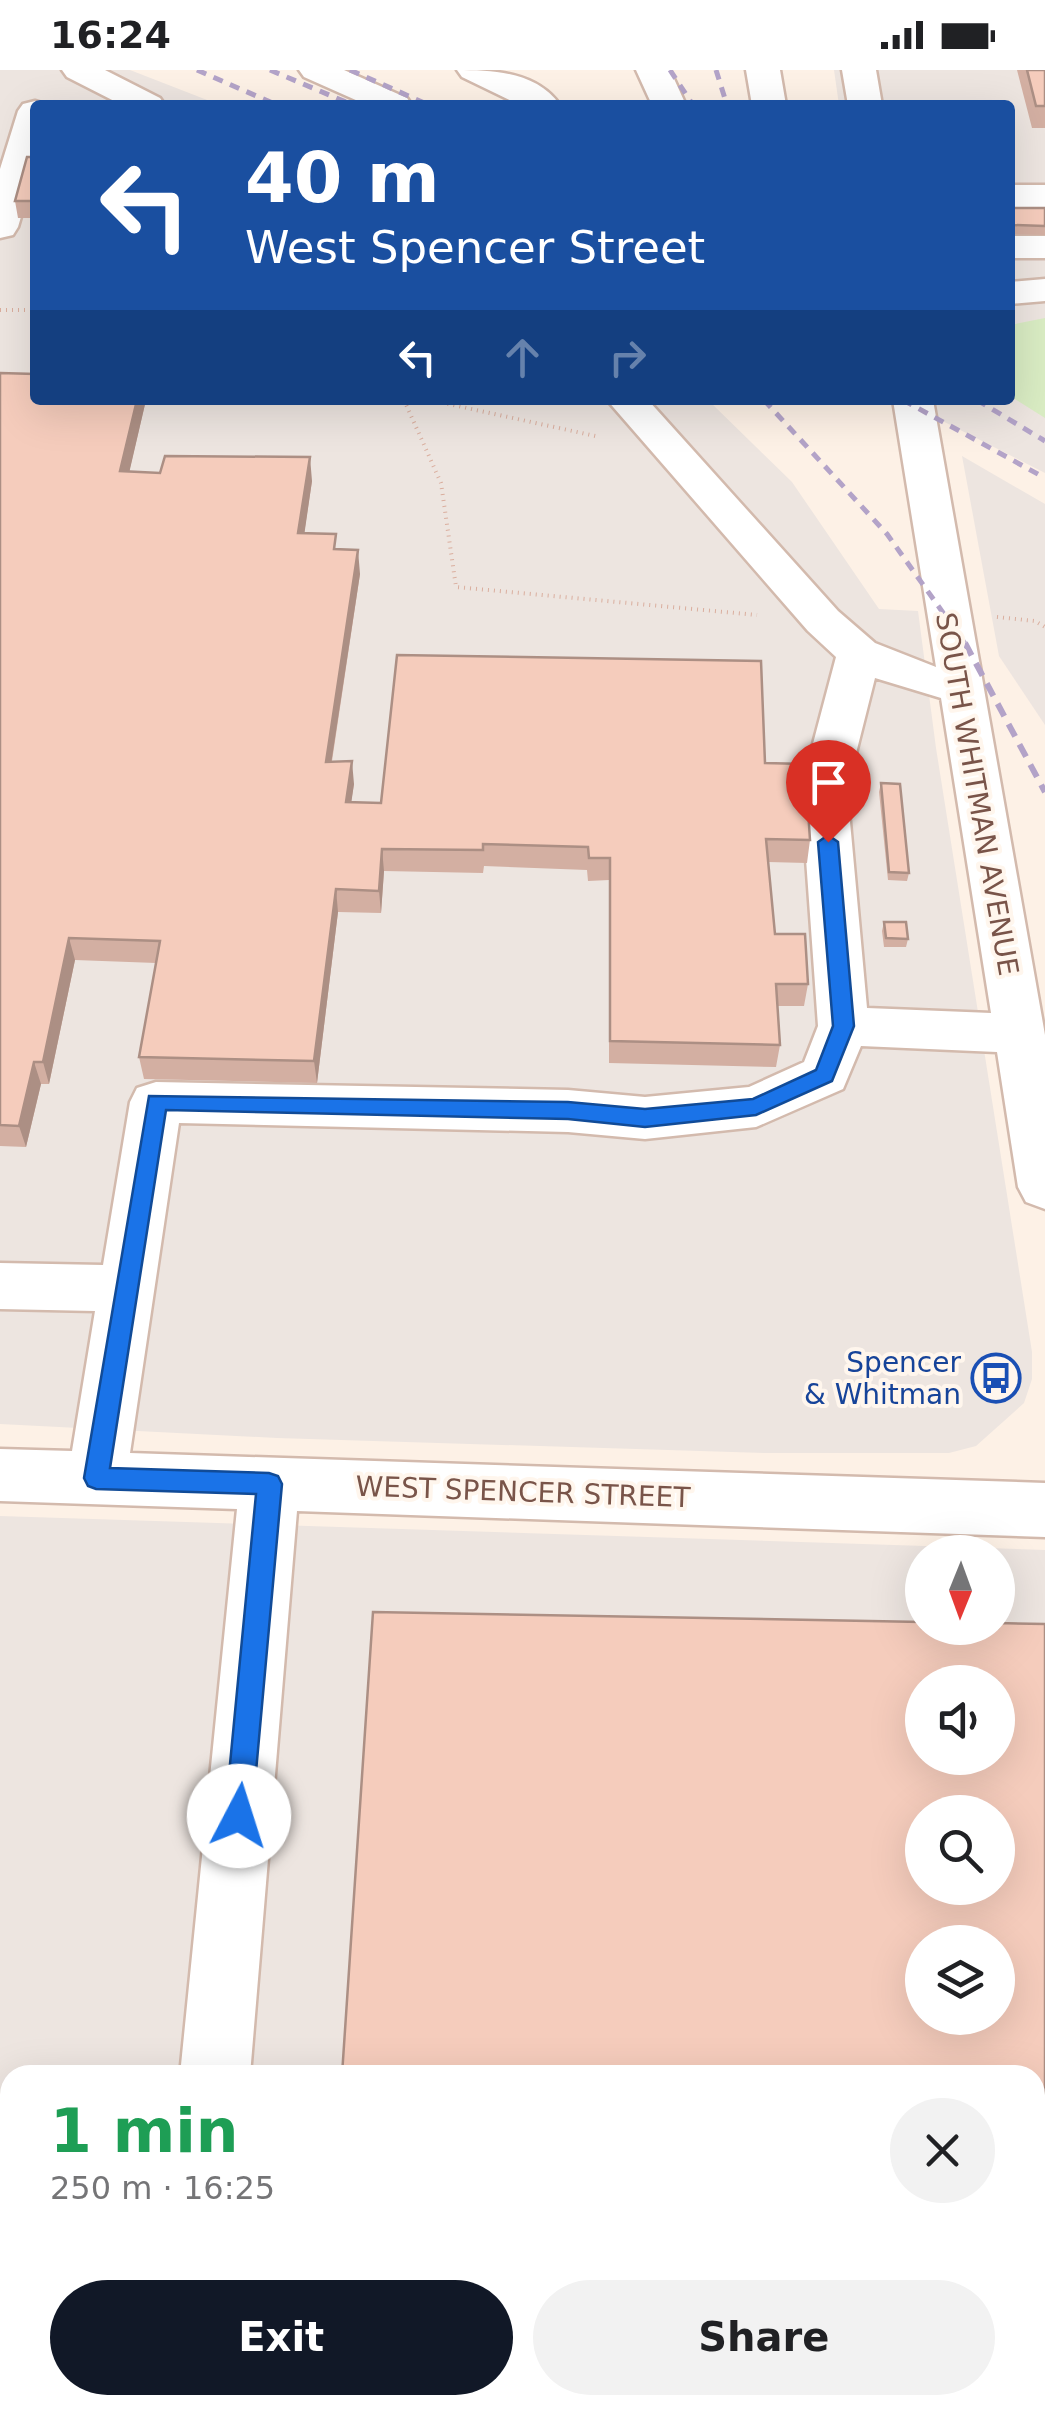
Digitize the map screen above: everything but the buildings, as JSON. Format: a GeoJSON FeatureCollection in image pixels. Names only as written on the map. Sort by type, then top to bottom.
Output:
{"type":"FeatureCollection","features":[{"type":"Feature","properties":{"kind":"street"},"geometry":{"type":"LineString","coordinates":[[79,70],[138,100]]}},
{"type":"Feature","properties":{"kind":"street"},"geometry":{"type":"LineString","coordinates":[[316,70],[384,100]]}},
{"type":"Feature","properties":{"kind":"street"},"geometry":{"type":"LineString","coordinates":[[474,70],[535,100]]}},
{"type":"Feature","properties":{"kind":"street"},"geometry":{"type":"LineString","coordinates":[[652,70],[667,100]]}},
{"type":"Feature","properties":{"kind":"street"},"geometry":{"type":"LineString","coordinates":[[763,70],[767,100]]}},
{"type":"Feature","properties":{"kind":"street"},"geometry":{"type":"LineString","coordinates":[[859,70],[864,100]]}},
{"type":"Feature","properties":{"kind":"street"},"geometry":{"type":"LineString","coordinates":[[0,227],[30,128]]}},
{"type":"Feature","properties":{"kind":"street"},"geometry":{"type":"LineString","coordinates":[[1015,196],[1045,196]]}},
{"type":"Feature","properties":{"kind":"street"},"geometry":{"type":"LineString","coordinates":[[1015,247],[1045,247]]}},
{"type":"Feature","properties":{"kind":"street"},"geometry":{"type":"LineString","coordinates":[[1015,293],[1045,290]]}},
{"type":"Feature","properties":{"kind":"street"},"geometry":{"type":"LineString","coordinates":[[632,405],[823,620],[859,653],[900,672],[958,688]]}},
{"type":"Feature","properties":{"kind":"street","name":"SOUTH WHITMAN AVENUE"},"geometry":{"type":"LineString","coordinates":[[913,405],[1045,1187]]}},
{"type":"Feature","properties":{"kind":"street"},"geometry":{"type":"LineString","coordinates":[[96,1478],[156,1102],[568,1111],[645,1118],[756,1107],[825,1075],[843,1026],[824,789],[859,653]]}},
{"type":"Feature","properties":{"kind":"street"},"geometry":{"type":"LineString","coordinates":[[843,1026],[1018,1034]]}},
{"type":"Feature","properties":{"kind":"street"},"geometry":{"type":"LineString","coordinates":[[0,1286],[127,1289]]}},
{"type":"Feature","properties":{"kind":"street","name":"WEST SPENCER STREET"},"geometry":{"type":"LineString","coordinates":[[0,1475],[1045,1510]]}},
{"type":"Feature","properties":{"kind":"street"},"geometry":{"type":"LineString","coordinates":[[216,2065],[269,1484]]}},
{"type":"Feature","properties":{"kind":"path"},"geometry":{"type":"LineString","coordinates":[[0,310],[30,310]]}},
{"type":"Feature","properties":{"kind":"path"},"geometry":{"type":"LineString","coordinates":[[406,405],[442,483],[456,588],[823,620]]}},
{"type":"Feature","properties":{"kind":"path"},"geometry":{"type":"LineString","coordinates":[[453,405],[677,454]]}},
{"type":"Feature","properties":{"kind":"shaded area"},"geometry":{"type":"Polygon","coordinates":[[[0,70],[130,70],[207,100],[30,100],[30,405],[713,405],[792,482],[879,609],[918,611],[936,748],[1032,1352],[1032,1379],[1024,1403],[976,1446],[949,1453],[764,1453],[277,1438],[0,1424],[0,70]]]}},
{"type":"Feature","properties":{"kind":"shaded area"},"geometry":{"type":"Polygon","coordinates":[[[834,70],[1045,70],[1045,473],[913,405],[1015,405],[1015,100],[838,100],[834,70]]]}},
{"type":"Feature","properties":{"kind":"shaded area"},"geometry":{"type":"Polygon","coordinates":[[[962,456],[1045,504],[1045,725],[999,656],[962,456]]]}},
{"type":"Feature","properties":{"kind":"shaded area"},"geometry":{"type":"Polygon","coordinates":[[[0,1516],[905,1545],[905,1645],[1015,1645],[1015,1549],[1045,1550],[1045,2065],[0,2065],[0,1516]]]}},
{"type":"Feature","properties":{"kind":"green space"},"geometry":{"type":"Polygon","coordinates":[[[1045,318],[1045,418],[1015,399],[1015,324],[1045,318]]]}},
{"type":"Feature","properties":{"kind":"railway"},"geometry":{"type":"LineString","coordinates":[[197,70],[266,100]]}},
{"type":"Feature","properties":{"kind":"railway"},"geometry":{"type":"LineString","coordinates":[[270,70],[341,100]]}},
{"type":"Feature","properties":{"kind":"railway"},"geometry":{"type":"LineString","coordinates":[[350,70],[418,100]]}},
{"type":"Feature","properties":{"kind":"railway"},"geometry":{"type":"LineString","coordinates":[[670,70],[690,100]]}},
{"type":"Feature","properties":{"kind":"railway"},"geometry":{"type":"LineString","coordinates":[[716,70],[725,100]]}},
{"type":"Feature","properties":{"kind":"railway"},"geometry":{"type":"LineString","coordinates":[[769,405],[887,534],[966,645]]}},
{"type":"Feature","properties":{"kind":"railway"},"geometry":{"type":"LineString","coordinates":[[912,405],[1045,478]]}},
{"type":"Feature","properties":{"kind":"railway"},"geometry":{"type":"LineString","coordinates":[[985,405],[1045,441]]}},
{"type":"Feature","properties":{"kind":"railway"},"geometry":{"type":"LineString","coordinates":[[965,643],[1045,792]]}},
{"type":"Feature","properties":{"kind":"place","name":"Spencer & Whitman"},"geometry":{"type":"Point","coordinates":[996,1378]}},
{"type":"Feature","properties":{"kind":"route"},"geometry":{"type":"LineString","coordinates":[[239,1816],[269,1484],[96,1478],[156,1102],[568,1111],[645,1118],[756,1107],[825,1075],[843,1026],[828,842]]}}]}
